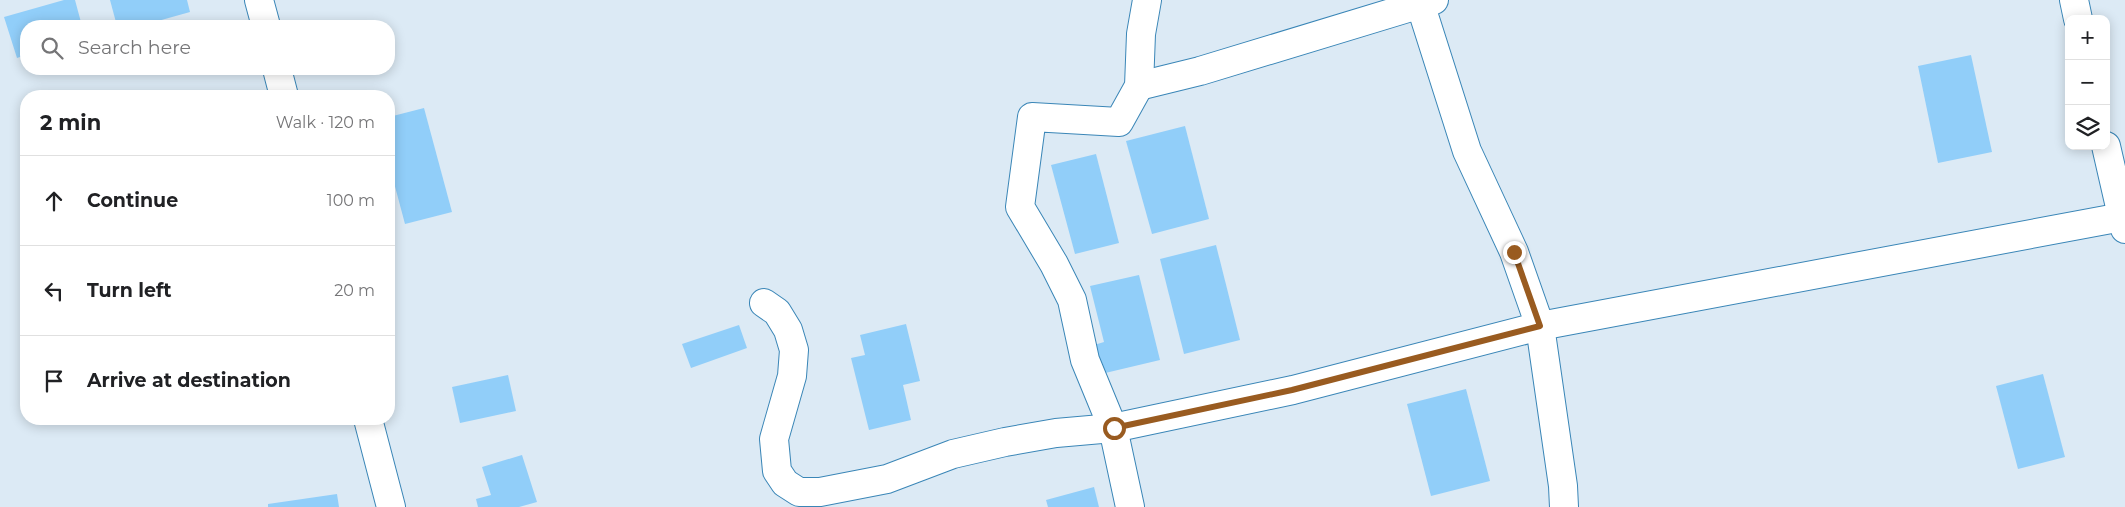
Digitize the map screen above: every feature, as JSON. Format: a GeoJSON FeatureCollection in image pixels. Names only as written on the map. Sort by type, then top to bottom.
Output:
{"type":"FeatureCollection","features":[{"type":"Feature","properties":{"kind":"street"},"geometry":{"type":"LineString","coordinates":[[259,0],[264,20]]}},
{"type":"Feature","properties":{"kind":"street"},"geometry":{"type":"LineString","coordinates":[[1130,507],[1114,428],[1085,360],[1072,300],[1054,264],[1020,208],[1032,117],[1120,122],[1139,86],[1141,34],[1147,0]]}},
{"type":"Feature","properties":{"kind":"street"},"geometry":{"type":"LineString","coordinates":[[2074,0],[2077,15]]}},
{"type":"Feature","properties":{"kind":"street"},"geometry":{"type":"LineString","coordinates":[[1139,86],[1200,71],[1424,2],[1467,151],[1514,252],[1540,326],[1563,486],[1564,507]]}},
{"type":"Feature","properties":{"kind":"street"},"geometry":{"type":"LineString","coordinates":[[279,75],[282,90]]}},
{"type":"Feature","properties":{"kind":"street"},"geometry":{"type":"LineString","coordinates":[[764,303],[777,312],[788,330],[794,350],[792,376],[774,439],[774,457],[777,471],[785,484],[799,492],[820,492],[887,479],[953,454],[1005,442],[1056,433],[1114,428],[1292,390],[1540,326],[2123,223],[2107,150]]}},
{"type":"Feature","properties":{"kind":"street"},"geometry":{"type":"LineString","coordinates":[[370,425],[391,507]]}},
{"type":"Feature","properties":{"kind":"building"},"geometry":{"type":"Polygon","coordinates":[[[64,0],[75,0],[80,20],[20,20],[20,57],[17,58],[4,17],[64,0]]]}},
{"type":"Feature","properties":{"kind":"building"},"geometry":{"type":"Polygon","coordinates":[[[110,0],[187,0],[190,12],[161,20],[115,20],[110,0]]]}},
{"type":"Feature","properties":{"kind":"building"},"geometry":{"type":"Polygon","coordinates":[[[1971,55],[1992,152],[1938,163],[1918,66],[1971,55]]]}},
{"type":"Feature","properties":{"kind":"building"},"geometry":{"type":"Polygon","coordinates":[[[424,108],[452,212],[405,224],[395,186],[395,115],[424,108]]]}},
{"type":"Feature","properties":{"kind":"building"},"geometry":{"type":"Polygon","coordinates":[[[1185,126],[1209,219],[1152,234],[1126,141],[1185,126]]]}},
{"type":"Feature","properties":{"kind":"building"},"geometry":{"type":"Polygon","coordinates":[[[1096,154],[1119,243],[1075,254],[1051,165],[1096,154]]]}},
{"type":"Feature","properties":{"kind":"building"},"geometry":{"type":"Polygon","coordinates":[[[1216,245],[1240,340],[1184,354],[1160,259],[1216,245]]]}},
{"type":"Feature","properties":{"kind":"building"},"geometry":{"type":"Polygon","coordinates":[[[1139,275],[1160,360],[1101,374],[1094,345],[1104,342],[1090,286],[1139,275]]]}},
{"type":"Feature","properties":{"kind":"building"},"geometry":{"type":"Polygon","coordinates":[[[906,324],[920,381],[903,385],[911,420],[869,430],[851,358],[865,355],[860,335],[906,324]]]}},
{"type":"Feature","properties":{"kind":"building"},"geometry":{"type":"Polygon","coordinates":[[[739,325],[747,348],[691,368],[682,344],[739,325]]]}},
{"type":"Feature","properties":{"kind":"building"},"geometry":{"type":"Polygon","coordinates":[[[2043,374],[2065,457],[2018,469],[1996,386],[2043,374]]]}},
{"type":"Feature","properties":{"kind":"building"},"geometry":{"type":"Polygon","coordinates":[[[508,375],[516,411],[460,423],[452,387],[508,375]]]}},
{"type":"Feature","properties":{"kind":"building"},"geometry":{"type":"Polygon","coordinates":[[[1466,389],[1490,481],[1431,496],[1407,404],[1466,389]]]}},
{"type":"Feature","properties":{"kind":"building"},"geometry":{"type":"Polygon","coordinates":[[[522,455],[537,502],[519,507],[478,507],[476,499],[491,495],[482,467],[522,455]]]}},
{"type":"Feature","properties":{"kind":"building"},"geometry":{"type":"Polygon","coordinates":[[[1094,487],[1099,507],[1048,507],[1046,500],[1094,487]]]}},
{"type":"Feature","properties":{"kind":"building"},"geometry":{"type":"Polygon","coordinates":[[[337,494],[339,507],[268,507],[268,504],[337,494]]]}},
{"type":"Feature","properties":{"kind":"route"},"geometry":{"type":"LineString","coordinates":[[1114,428],[1292,390],[1540,326],[1514,252]]}}]}
